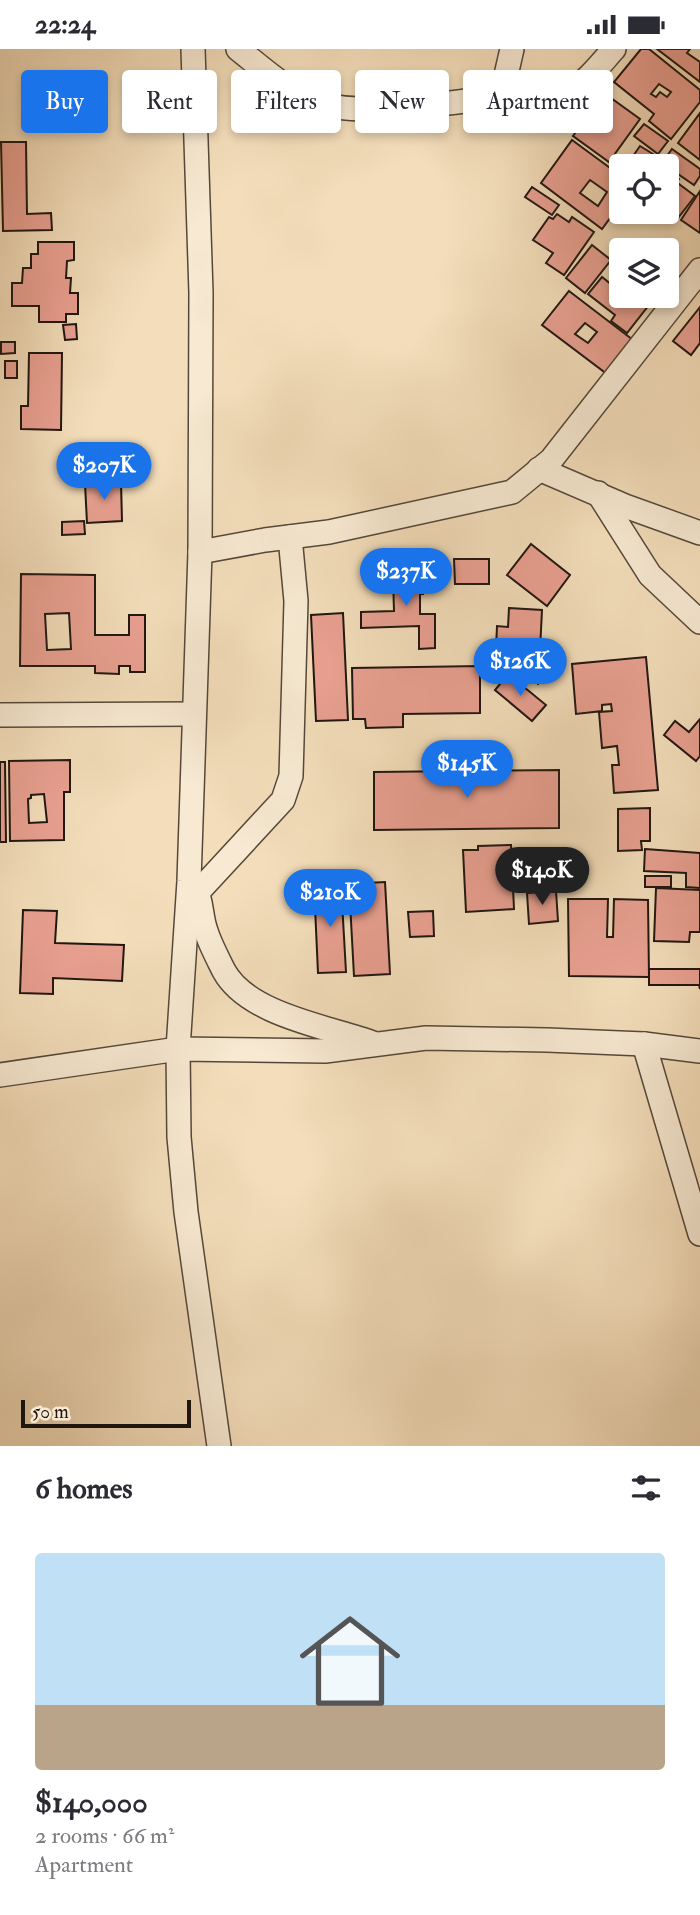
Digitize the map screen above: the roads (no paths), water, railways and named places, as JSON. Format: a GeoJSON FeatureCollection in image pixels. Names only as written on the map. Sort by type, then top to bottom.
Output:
{"type":"FeatureCollection","features":[{"type":"Feature","properties":{"kind":"street"},"geometry":{"type":"LineString","coordinates":[[193,49],[201,293],[200,552],[193,714],[194,886],[178,1049],[179,1137],[186,1212],[219,1446]]}},
{"type":"Feature","properties":{"kind":"street"},"geometry":{"type":"LineString","coordinates":[[239,49],[279,82],[314,102],[361,109],[463,102]]}},
{"type":"Feature","properties":{"kind":"street"},"geometry":{"type":"LineString","coordinates":[[507,70],[512,49]]}},
{"type":"Feature","properties":{"kind":"street"},"geometry":{"type":"LineString","coordinates":[[592,70],[614,49]]}},
{"type":"Feature","properties":{"kind":"street"},"geometry":{"type":"LineString","coordinates":[[200,552],[376,522],[512,492],[551,460],[700,270]]}},
{"type":"Feature","properties":{"kind":"street"},"geometry":{"type":"LineString","coordinates":[[540,469],[625,506],[700,533]]}},
{"type":"Feature","properties":{"kind":"street"},"geometry":{"type":"LineString","coordinates":[[598,493],[650,575],[700,622]]}},
{"type":"Feature","properties":{"kind":"street"},"geometry":{"type":"LineString","coordinates":[[194,886],[283,800],[291,776],[296,601],[290,537]]}},
{"type":"Feature","properties":{"kind":"street"},"geometry":{"type":"LineString","coordinates":[[0,715],[193,714]]}},
{"type":"Feature","properties":{"kind":"street"},"geometry":{"type":"LineString","coordinates":[[194,886],[206,931],[226,974],[253,1000],[302,1022],[330,1028],[378,1045]]}},
{"type":"Feature","properties":{"kind":"street"},"geometry":{"type":"LineString","coordinates":[[0,1075],[178,1049],[325,1051],[426,1038],[644,1044],[700,1051]]}},
{"type":"Feature","properties":{"kind":"street"},"geometry":{"type":"LineString","coordinates":[[644,1044],[700,1234]]}}]}
